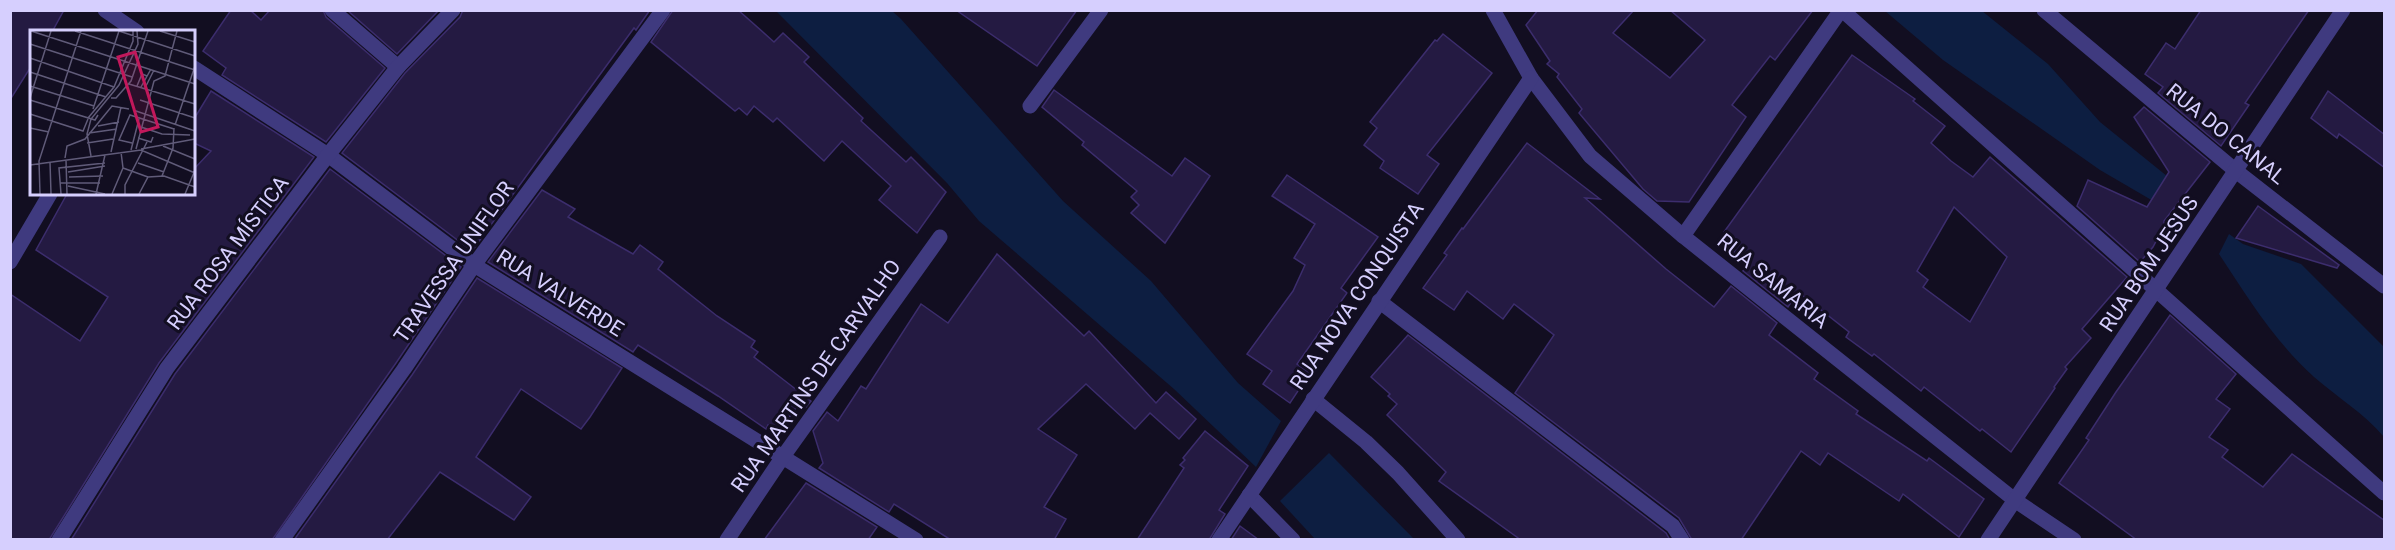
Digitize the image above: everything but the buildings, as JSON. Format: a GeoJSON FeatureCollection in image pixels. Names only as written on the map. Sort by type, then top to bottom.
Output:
{"type":"FeatureCollection","features":[{"type":"Feature","properties":{"kind":"street"},"geometry":{"type":"LineString","coordinates":[[105,10],[134,30]]}},
{"type":"Feature","properties":{"kind":"street"},"geometry":{"type":"LineString","coordinates":[[332,10],[398,67]]}},
{"type":"Feature","properties":{"kind":"street","name":"RUA ROSA MÍSTICA"},"geometry":{"type":"LineString","coordinates":[[59,540],[167,368],[328,155],[398,67],[453,10]]}},
{"type":"Feature","properties":{"kind":"street","name":"TRAVESSA UNIFLOR"},"geometry":{"type":"LineString","coordinates":[[282,540],[404,369],[474,265],[663,10]]}},
{"type":"Feature","properties":{"kind":"street"},"geometry":{"type":"LineString","coordinates":[[1030,106],[1101,10]]}},
{"type":"Feature","properties":{"kind":"street","name":"RUA SAMARIA"},"geometry":{"type":"LineString","coordinates":[[1493,10],[1531,78],[1590,156],[1683,236],[2016,501],[2074,540]]}},
{"type":"Feature","properties":{"kind":"street"},"geometry":{"type":"LineString","coordinates":[[1683,236],[1841,10],[2385,493]]}},
{"type":"Feature","properties":{"kind":"street","name":"RUA DO CANAL"},"geometry":{"type":"LineString","coordinates":[[2044,10],[2236,171],[2385,286]]}},
{"type":"Feature","properties":{"kind":"street","name":"RUA BOM JESUS"},"geometry":{"type":"LineString","coordinates":[[1988,540],[2343,10]]}},
{"type":"Feature","properties":{"kind":"street","name":"RUA VALVERDE"},"geometry":{"type":"LineString","coordinates":[[195,69],[328,155],[474,265],[916,540]]}},
{"type":"Feature","properties":{"kind":"street","name":"RUA NOVA CONQUISTA"},"geometry":{"type":"LineString","coordinates":[[1219,540],[1531,78]]}},
{"type":"Feature","properties":{"kind":"street"},"geometry":{"type":"LineString","coordinates":[[10,262],[49,195]]}},
{"type":"Feature","properties":{"kind":"street","name":"RUA MARTINS DE CARVALHO"},"geometry":{"type":"LineString","coordinates":[[727,540],[782,458],[940,237]]}},
{"type":"Feature","properties":{"kind":"street"},"geometry":{"type":"LineString","coordinates":[[1379,301],[1673,526],[1682,540]]}},
{"type":"Feature","properties":{"kind":"street"},"geometry":{"type":"LineString","coordinates":[[1313,399],[1366,442],[1398,473],[1458,540]]}},
{"type":"Feature","properties":{"kind":"street"},"geometry":{"type":"LineString","coordinates":[[1249,495],[1293,540]]}},
{"type":"Feature","properties":{"kind":"water"},"geometry":{"type":"Polygon","coordinates":[[[776,11],[892,11],[901,19],[1063,201],[1151,281],[1238,383],[1281,421],[1256,467],[1174,389],[979,221],[947,183],[776,11]]]}},
{"type":"Feature","properties":{"kind":"water"},"geometry":{"type":"Polygon","coordinates":[[[1885,11],[1982,11],[2048,64],[2100,122],[2183,189],[2172,212],[2100,170],[1943,60],[1885,11]]]}},
{"type":"Feature","properties":{"kind":"water"},"geometry":{"type":"Polygon","coordinates":[[[2229,234],[2243,244],[2301,264],[2384,347],[2384,437],[2359,413],[2314,377],[2274,334],[2219,254],[2229,234]]]}},
{"type":"Feature","properties":{"kind":"water"},"geometry":{"type":"Polygon","coordinates":[[[1329,453],[1414,539],[1315,539],[1280,501],[1329,453]]]}}]}
